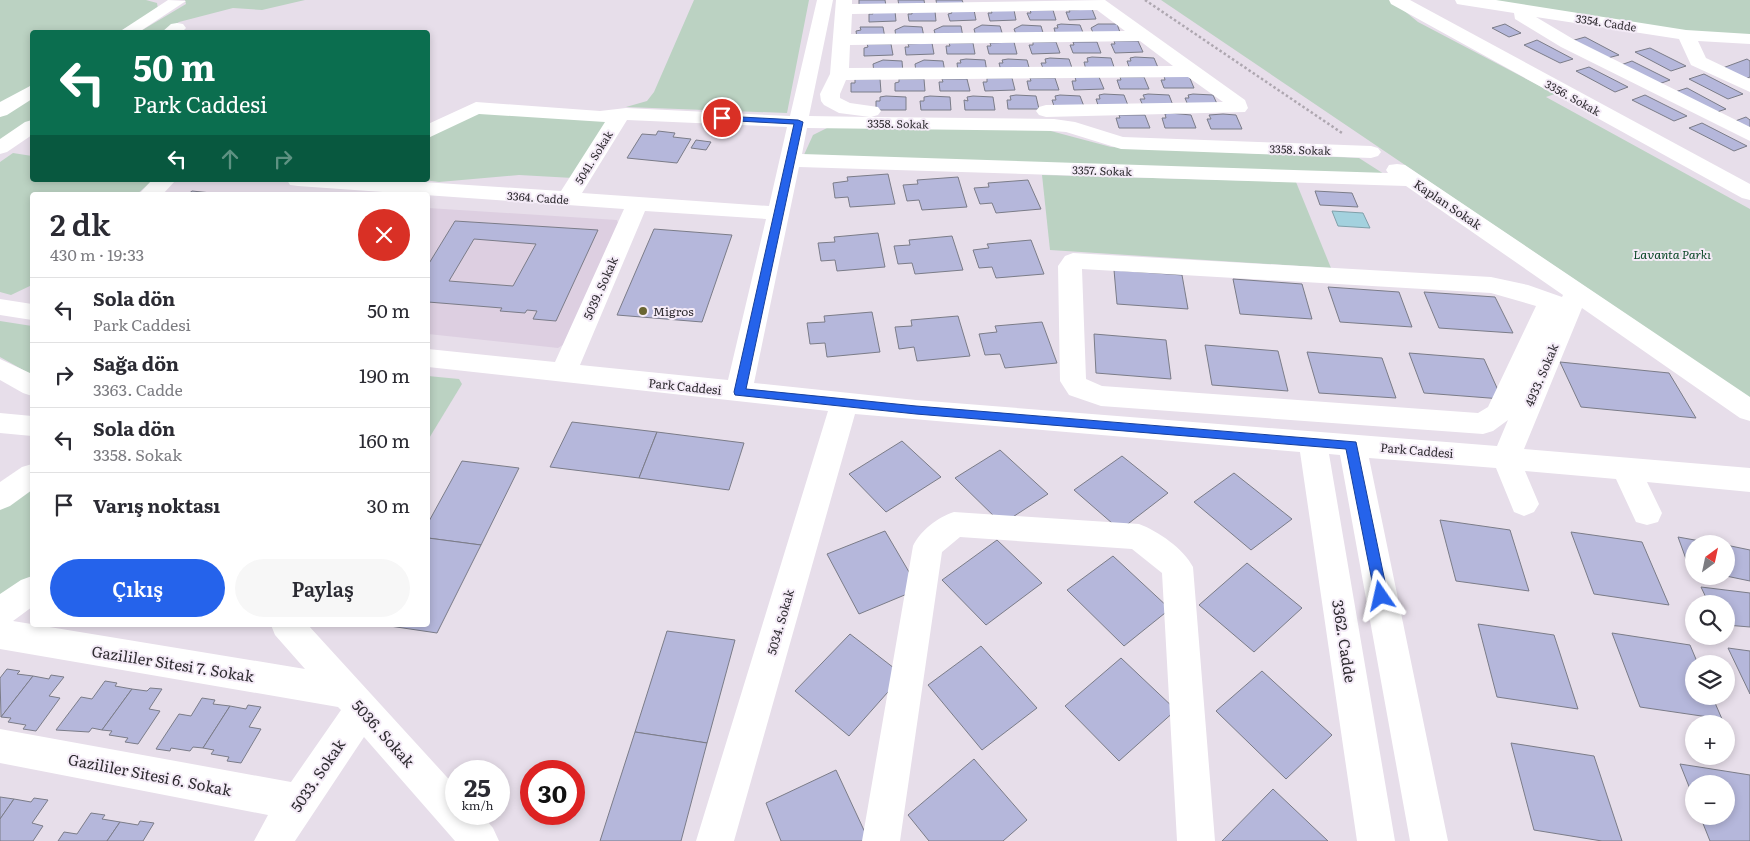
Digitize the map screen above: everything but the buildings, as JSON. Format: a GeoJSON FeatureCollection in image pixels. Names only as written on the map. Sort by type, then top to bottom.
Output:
{"type":"FeatureCollection","features":[{"type":"Feature","properties":{"kind":"street"},"geometry":{"type":"LineString","coordinates":[[739,392],[825,0]]}},
{"type":"Feature","properties":{"kind":"street","name":"3356. Sokak"},"geometry":{"type":"LineString","coordinates":[[1397,0],[1750,193]]}},
{"type":"Feature","properties":{"kind":"street","name":"3354. Cadde"},"geometry":{"type":"LineString","coordinates":[[1463,0],[1687,38],[1750,39]]}},
{"type":"Feature","properties":{"kind":"street"},"geometry":{"type":"LineString","coordinates":[[131,30],[176,1]]}},
{"type":"Feature","properties":{"kind":"street"},"geometry":{"type":"LineString","coordinates":[[1098,2],[1238,104],[1238,108],[857,112],[840,107],[831,100],[830,94],[839,74],[843,5],[1098,2]]}},
{"type":"Feature","properties":{"kind":"street"},"geometry":{"type":"LineString","coordinates":[[1509,7],[1567,43],[1750,135]]}},
{"type":"Feature","properties":{"kind":"street"},"geometry":{"type":"LineString","coordinates":[[840,40],[1145,36]]}},
{"type":"Feature","properties":{"kind":"street"},"geometry":{"type":"LineString","coordinates":[[1687,38],[1750,46]]}},
{"type":"Feature","properties":{"kind":"street"},"geometry":{"type":"LineString","coordinates":[[1687,38],[1698,61],[1750,86]]}},
{"type":"Feature","properties":{"kind":"street"},"geometry":{"type":"LineString","coordinates":[[839,74],[1192,71]]}},
{"type":"Feature","properties":{"kind":"street"},"geometry":{"type":"LineString","coordinates":[[0,111],[30,92]]}},
{"type":"Feature","properties":{"kind":"street"},"geometry":{"type":"LineString","coordinates":[[822,122],[840,107]]}},
{"type":"Feature","properties":{"kind":"street","name":"3358. Sokak"},"geometry":{"type":"LineString","coordinates":[[430,131],[476,108],[600,117],[620,115],[798,122],[1054,125],[1068,126],[1121,143],[1371,152]]}},
{"type":"Feature","properties":{"kind":"street","name":"5041. Sokak"},"geometry":{"type":"LineString","coordinates":[[567,199],[620,115]]}},
{"type":"Feature","properties":{"kind":"street"},"geometry":{"type":"LineString","coordinates":[[2,147],[30,127]]}},
{"type":"Feature","properties":{"kind":"street","name":"Kaplan Sokak"},"geometry":{"type":"LineString","coordinates":[[1342,133],[1413,180],[1565,301],[1750,411]]}},
{"type":"Feature","properties":{"kind":"street"},"geometry":{"type":"LineString","coordinates":[[2,147],[30,149]]}},
{"type":"Feature","properties":{"kind":"street","name":"3357. Sokak"},"geometry":{"type":"LineString","coordinates":[[790,160],[1413,180]]}},
{"type":"Feature","properties":{"kind":"street"},"geometry":{"type":"LineString","coordinates":[[152,192],[163,182]]}},
{"type":"Feature","properties":{"kind":"street","name":"3364. Cadde"},"geometry":{"type":"LineString","coordinates":[[312,182],[333,185],[778,213]]}},
{"type":"Feature","properties":{"kind":"street","name":"5039. Sokak"},"geometry":{"type":"LineString","coordinates":[[563,373],[638,204]]}},
{"type":"Feature","properties":{"kind":"street"},"geometry":{"type":"LineString","coordinates":[[1073,261],[1490,285],[1565,301],[1498,414],[1483,424],[1101,396],[1078,388],[1073,381],[1070,266],[1073,261]]}},
{"type":"Feature","properties":{"kind":"street","name":"4933. Sokak"},"geometry":{"type":"LineString","coordinates":[[1506,458],[1565,301]]}},
{"type":"Feature","properties":{"kind":"street"},"geometry":{"type":"LineString","coordinates":[[0,307],[30,310]]}},
{"type":"Feature","properties":{"kind":"street","name":"Park Caddesi"},"geometry":{"type":"LineString","coordinates":[[430,358],[844,403],[1750,480]]}},
{"type":"Feature","properties":{"kind":"street"},"geometry":{"type":"LineString","coordinates":[[0,368],[30,385]]}},
{"type":"Feature","properties":{"kind":"street","name":"5034. Sokak"},"geometry":{"type":"LineString","coordinates":[[715,841],[844,403]]}},
{"type":"Feature","properties":{"kind":"street"},"geometry":{"type":"LineString","coordinates":[[0,423],[30,426]]}},
{"type":"Feature","properties":{"kind":"street","name":"3362. Cadde"},"geometry":{"type":"LineString","coordinates":[[1314,442],[1376,841]]}},
{"type":"Feature","properties":{"kind":"street"},"geometry":{"type":"LineString","coordinates":[[1352,445],[1429,841]]}},
{"type":"Feature","properties":{"kind":"street"},"geometry":{"type":"LineString","coordinates":[[1506,458],[1524,504]]}},
{"type":"Feature","properties":{"kind":"street"},"geometry":{"type":"LineString","coordinates":[[1626,469],[1647,513]]}},
{"type":"Feature","properties":{"kind":"street"},"geometry":{"type":"LineString","coordinates":[[0,498],[30,476]]}},
{"type":"Feature","properties":{"kind":"street"},"geometry":{"type":"LineString","coordinates":[[881,841],[928,546],[954,524],[1138,537],[1177,567],[1196,841]]}},
{"type":"Feature","properties":{"kind":"street"},"geometry":{"type":"LineString","coordinates":[[0,612],[30,591]]}},
{"type":"Feature","properties":{"kind":"street","name":"5036. Sokak"},"geometry":{"type":"LineString","coordinates":[[290,627],[480,841]]}},
{"type":"Feature","properties":{"kind":"street","name":"Gazililer Sitesi 7. Sokak"},"geometry":{"type":"LineString","coordinates":[[0,634],[354,700]]}},
{"type":"Feature","properties":{"kind":"street","name":"5033. Sokak"},"geometry":{"type":"LineString","coordinates":[[272,841],[299,802],[354,700]]}},
{"type":"Feature","properties":{"kind":"street","name":"Gazililer Sitesi 6. Sokak"},"geometry":{"type":"LineString","coordinates":[[0,746],[299,802]]}},
{"type":"Feature","properties":{"kind":"path"},"geometry":{"type":"LineString","coordinates":[[1145,0],[1342,133]]}},
{"type":"Feature","properties":{"kind":"shaded area"},"geometry":{"type":"Polygon","coordinates":[[[430,208],[617,220],[619,226],[569,341],[558,348],[430,334],[430,208]]]}},
{"type":"Feature","properties":{"kind":"green space"},"geometry":{"type":"Polygon","coordinates":[[[0,0],[146,0],[157,3],[158,9],[122,30],[30,30],[30,86],[0,105],[0,0]]]}},
{"type":"Feature","properties":{"kind":"green space"},"geometry":{"type":"Polygon","coordinates":[[[185,0],[305,0],[262,10],[233,8],[179,22],[166,30],[142,30],[186,4],[185,0]]]}},
{"type":"Feature","properties":{"kind":"green space"},"geometry":{"type":"Polygon","coordinates":[[[694,0],[809,0],[787,113],[626,107],[647,101],[654,92],[694,0]]]}},
{"type":"Feature","properties":{"kind":"green space","name":"Lavanta Parkı"},"geometry":{"type":"Polygon","coordinates":[[[1161,0],[1391,0],[1418,22],[1555,94],[1546,97],[1750,209],[1750,398],[1161,0]]]}},
{"type":"Feature","properties":{"kind":"green space"},"geometry":{"type":"Polygon","coordinates":[[[1477,0],[1750,0],[1750,36],[1679,31],[1477,0]]]}},
{"type":"Feature","properties":{"kind":"green space"},"geometry":{"type":"Polygon","coordinates":[[[30,98],[30,121],[0,142],[0,117],[30,98]]]}},
{"type":"Feature","properties":{"kind":"green space"},"geometry":{"type":"Polygon","coordinates":[[[480,112],[611,121],[573,178],[519,175],[439,182],[430,181],[430,136],[480,112]]]}},
{"type":"Feature","properties":{"kind":"green space"},"geometry":{"type":"Polygon","coordinates":[[[831,126],[1047,130],[1111,147],[1359,158],[1384,174],[803,157],[813,135],[831,126]]]}},
{"type":"Feature","properties":{"kind":"green space"},"geometry":{"type":"Polygon","coordinates":[[[13,153],[30,156],[30,182],[151,182],[139,192],[30,192],[30,286],[11,295],[0,292],[0,162],[13,153]]]}},
{"type":"Feature","properties":{"kind":"green space"},"geometry":{"type":"Polygon","coordinates":[[[1042,175],[1296,182],[1331,268],[1050,250],[1042,175]]]}},
{"type":"Feature","properties":{"kind":"green space"},"geometry":{"type":"Polygon","coordinates":[[[0,321],[30,326],[30,374],[0,357],[0,321]]]}},
{"type":"Feature","properties":{"kind":"green space"},"geometry":{"type":"Polygon","coordinates":[[[430,376],[459,379],[462,384],[430,437],[430,376]]]}},
{"type":"Feature","properties":{"kind":"green space"},"geometry":{"type":"Polygon","coordinates":[[[30,485],[30,578],[0,599],[0,506],[30,485]]]}},
{"type":"Feature","properties":{"kind":"water"},"geometry":{"type":"Polygon","coordinates":[[[1332,211],[1363,213],[1370,228],[1338,226],[1332,211]]]}},
{"type":"Feature","properties":{"kind":"place","name":"Migros"},"geometry":{"type":"Point","coordinates":[643,311]}},
{"type":"Feature","properties":{"kind":"route"},"geometry":{"type":"LineString","coordinates":[[722,118],[798,122],[739,392],[916,410],[1352,445],[1381,596]]}}]}
